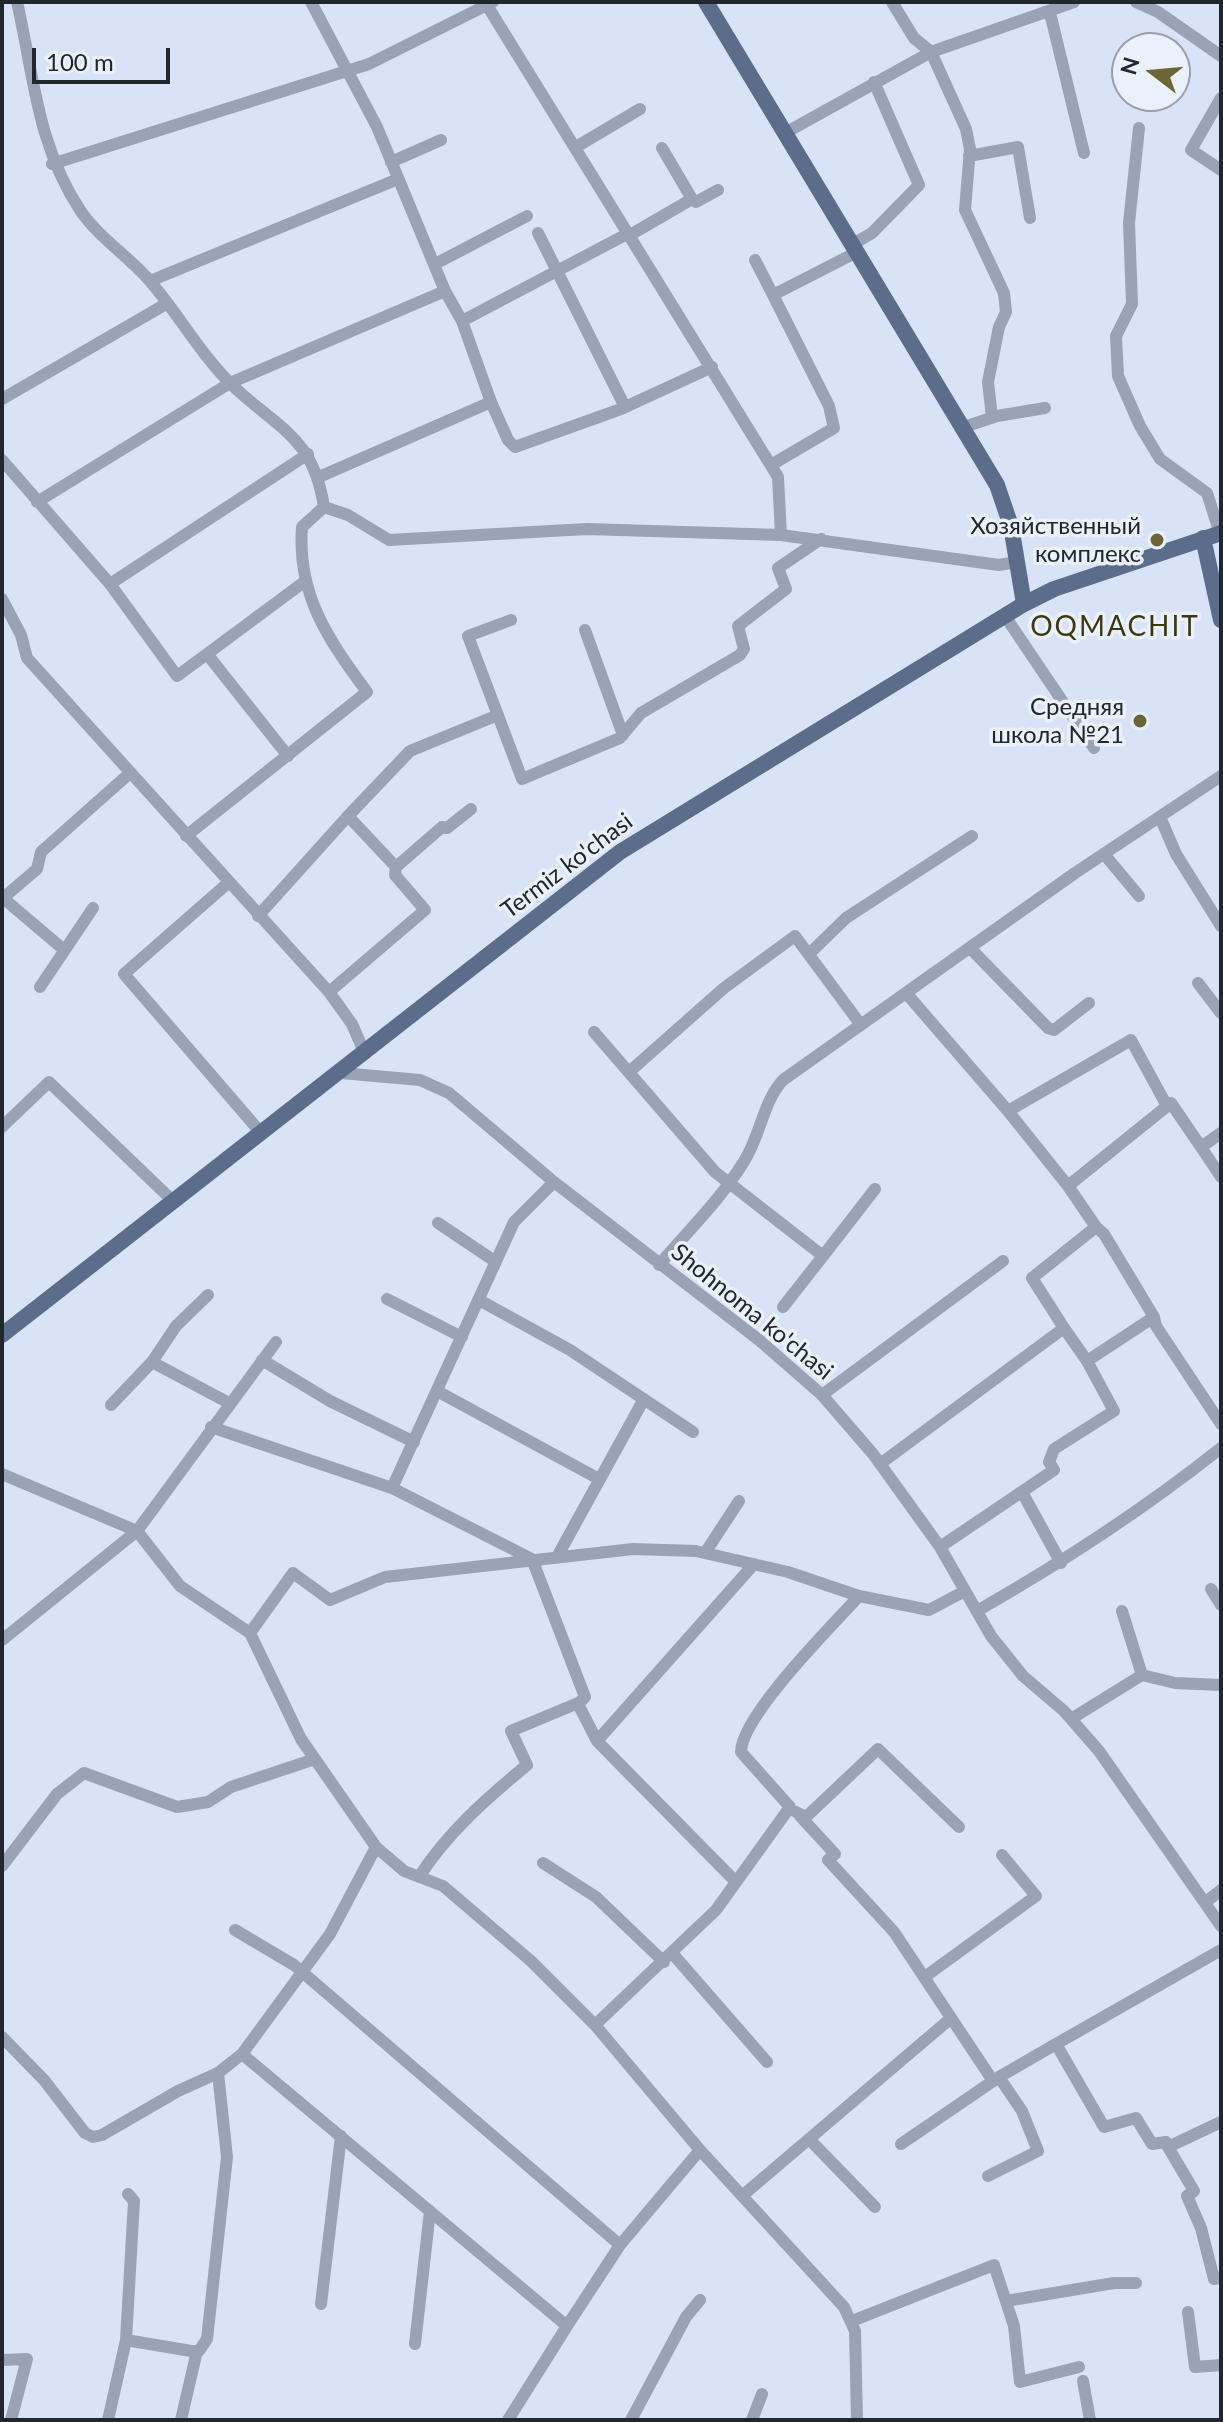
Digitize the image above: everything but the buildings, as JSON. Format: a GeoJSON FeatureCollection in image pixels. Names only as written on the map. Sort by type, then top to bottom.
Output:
{"type":"FeatureCollection","features":[{"type":"Feature","properties":{"kind":"main road"},"geometry":{"type":"LineString","coordinates":[[706,2],[997,485],[1011,526],[1024,604]]}},
{"type":"Feature","properties":{"kind":"main road","name":"Termiz ko'chasi"},"geometry":{"type":"LineString","coordinates":[[2,1335],[620,852],[1024,604],[1054,589],[1220,534]]}},
{"type":"Feature","properties":{"kind":"main road"},"geometry":{"type":"LineString","coordinates":[[1203,538],[1221,620]]}},
{"type":"Feature","properties":{"kind":"street"},"geometry":{"type":"LineString","coordinates":[[17,2],[52,164],[82,213],[150,281],[230,383],[308,454],[319,477],[324,507]]}},
{"type":"Feature","properties":{"kind":"street"},"geometry":{"type":"LineString","coordinates":[[311,2],[345,69],[356,81],[445,291],[462,321],[491,402],[508,440],[515,447],[526,446],[625,407],[712,367]]}},
{"type":"Feature","properties":{"kind":"street"},"geometry":{"type":"LineString","coordinates":[[892,2],[914,38],[931,52],[966,129],[969,156],[965,210],[1004,293],[1006,312],[999,327],[988,382],[992,417]]}},
{"type":"Feature","properties":{"kind":"street"},"geometry":{"type":"LineString","coordinates":[[785,133],[931,52],[1074,2]]}},
{"type":"Feature","properties":{"kind":"street"},"geometry":{"type":"LineString","coordinates":[[1136,2],[1152,6],[1221,56]]}},
{"type":"Feature","properties":{"kind":"street"},"geometry":{"type":"LineString","coordinates":[[52,164],[345,69],[369,64],[488,3],[778,477],[781,535]]}},
{"type":"Feature","properties":{"kind":"street"},"geometry":{"type":"LineString","coordinates":[[1046,12],[1051,17],[1084,153]]}},
{"type":"Feature","properties":{"kind":"street"},"geometry":{"type":"LineString","coordinates":[[773,295],[855,248],[919,185],[874,82]]}},
{"type":"Feature","properties":{"kind":"street"},"geometry":{"type":"LineString","coordinates":[[1221,98],[1191,150],[1221,170]]}},
{"type":"Feature","properties":{"kind":"street"},"geometry":{"type":"LineString","coordinates":[[576,147],[640,109]]}},
{"type":"Feature","properties":{"kind":"street"},"geometry":{"type":"LineString","coordinates":[[1139,128],[1129,223],[1132,304],[1116,336],[1118,376],[1140,426],[1160,459],[1207,493],[1220,534]]}},
{"type":"Feature","properties":{"kind":"street"},"geometry":{"type":"LineString","coordinates":[[391,162],[441,140]]}},
{"type":"Feature","properties":{"kind":"street"},"geometry":{"type":"LineString","coordinates":[[969,156],[1018,147],[1030,218]]}},
{"type":"Feature","properties":{"kind":"street"},"geometry":{"type":"LineString","coordinates":[[662,148],[692,199],[696,202],[718,190]]}},
{"type":"Feature","properties":{"kind":"street"},"geometry":{"type":"LineString","coordinates":[[150,281],[398,179]]}},
{"type":"Feature","properties":{"kind":"street"},"geometry":{"type":"LineString","coordinates":[[462,321],[692,199]]}},
{"type":"Feature","properties":{"kind":"street"},"geometry":{"type":"LineString","coordinates":[[435,264],[527,216]]}},
{"type":"Feature","properties":{"kind":"street"},"geometry":{"type":"LineString","coordinates":[[538,233],[625,407]]}},
{"type":"Feature","properties":{"kind":"street"},"geometry":{"type":"LineString","coordinates":[[755,260],[829,406],[834,428],[771,465]]}},
{"type":"Feature","properties":{"kind":"street"},"geometry":{"type":"LineString","coordinates":[[37,502],[230,383],[445,291]]}},
{"type":"Feature","properties":{"kind":"street"},"geometry":{"type":"LineString","coordinates":[[2,399],[166,304]]}},
{"type":"Feature","properties":{"kind":"street"},"geometry":{"type":"LineString","coordinates":[[319,477],[491,402]]}},
{"type":"Feature","properties":{"kind":"street"},"geometry":{"type":"LineString","coordinates":[[964,427],[992,417],[1045,408]]}},
{"type":"Feature","properties":{"kind":"street"},"geometry":{"type":"LineString","coordinates":[[110,584],[308,454]]}},
{"type":"Feature","properties":{"kind":"street"},"geometry":{"type":"LineString","coordinates":[[2,460],[110,584],[177,676],[304,582]]}},
{"type":"Feature","properties":{"kind":"street"},"geometry":{"type":"LineString","coordinates":[[324,507],[348,515],[389,540],[587,529],[781,535],[999,565],[1017,562]]}},
{"type":"Feature","properties":{"kind":"street"},"geometry":{"type":"LineString","coordinates":[[186,836],[367,692],[328,640],[304,582],[302,527],[324,507]]}},
{"type":"Feature","properties":{"kind":"street"},"geometry":{"type":"LineString","coordinates":[[511,620],[468,636],[522,779],[623,735],[641,713],[740,655],[744,649],[738,626],[786,589],[778,568],[821,539]]}},
{"type":"Feature","properties":{"kind":"street"},"geometry":{"type":"LineString","coordinates":[[2,599],[21,635],[27,658],[329,992],[352,1024],[365,1054]]}},
{"type":"Feature","properties":{"kind":"street"},"geometry":{"type":"LineString","coordinates":[[1005,616],[1094,748]]}},
{"type":"Feature","properties":{"kind":"street"},"geometry":{"type":"LineString","coordinates":[[585,630],[623,735]]}},
{"type":"Feature","properties":{"kind":"street"},"geometry":{"type":"LineString","coordinates":[[207,654],[288,756]]}},
{"type":"Feature","properties":{"kind":"street"},"geometry":{"type":"LineString","coordinates":[[258,916],[410,751],[498,715]]}},
{"type":"Feature","properties":{"kind":"street"},"geometry":{"type":"LineString","coordinates":[[63,949],[2,898],[37,869],[41,852],[130,773]]}},
{"type":"Feature","properties":{"kind":"street"},"geometry":{"type":"LineString","coordinates":[[659,1265],[728,1183],[762,1129],[769,1095],[783,1080],[1104,854],[1221,776]]}},
{"type":"Feature","properties":{"kind":"street"},"geometry":{"type":"LineString","coordinates":[[329,992],[425,910],[395,875],[396,867],[442,827],[447,828],[471,809]]}},
{"type":"Feature","properties":{"kind":"street"},"geometry":{"type":"LineString","coordinates":[[348,816],[396,867]]}},
{"type":"Feature","properties":{"kind":"street"},"geometry":{"type":"LineString","coordinates":[[1160,817],[1176,854],[1221,926]]}},
{"type":"Feature","properties":{"kind":"street"},"geometry":{"type":"LineString","coordinates":[[809,954],[846,918],[972,836]]}},
{"type":"Feature","properties":{"kind":"street"},"geometry":{"type":"LineString","coordinates":[[1104,854],[1139,896]]}},
{"type":"Feature","properties":{"kind":"street"},"geometry":{"type":"LineString","coordinates":[[228,883],[124,974],[262,1134]]}},
{"type":"Feature","properties":{"kind":"street"},"geometry":{"type":"LineString","coordinates":[[40,987],[93,908]]}},
{"type":"Feature","properties":{"kind":"street"},"geometry":{"type":"LineString","coordinates":[[629,1072],[715,995],[795,936],[861,1025]]}},
{"type":"Feature","properties":{"kind":"street"},"geometry":{"type":"LineString","coordinates":[[970,948],[1048,1028],[1054,1030],[1089,1003]]}},
{"type":"Feature","properties":{"kind":"street"},"geometry":{"type":"LineString","coordinates":[[1198,983],[1221,1013]]}},
{"type":"Feature","properties":{"kind":"street"},"geometry":{"type":"LineString","coordinates":[[906,993],[1008,1111],[1104,1234],[1154,1317],[1156,1326],[1221,1424]]}},
{"type":"Feature","properties":{"kind":"street"},"geometry":{"type":"LineString","coordinates":[[594,1032],[695,1151],[728,1183],[823,1256]]}},
{"type":"Feature","properties":{"kind":"street"},"geometry":{"type":"LineString","coordinates":[[1008,1111],[1131,1040],[1167,1106]]}},
{"type":"Feature","properties":{"kind":"street","name":"Shohnoma ko'chasi"},"geometry":{"type":"LineString","coordinates":[[341,1073],[420,1080],[449,1093],[554,1182],[759,1340],[822,1395],[880,1464],[940,1547],[991,1636],[1023,1676],[1071,1719],[1099,1751],[1207,1901],[1221,1926]]}},
{"type":"Feature","properties":{"kind":"street"},"geometry":{"type":"LineString","coordinates":[[2,1127],[49,1082],[174,1202]]}},
{"type":"Feature","properties":{"kind":"street"},"geometry":{"type":"LineString","coordinates":[[1068,1186],[1171,1103],[1221,1177]]}},
{"type":"Feature","properties":{"kind":"street"},"geometry":{"type":"LineString","coordinates":[[1201,1147],[1221,1133]]}},
{"type":"Feature","properties":{"kind":"street"},"geometry":{"type":"LineString","coordinates":[[392,1488],[514,1222],[554,1182]]}},
{"type":"Feature","properties":{"kind":"street"},"geometry":{"type":"LineString","coordinates":[[783,1307],[875,1189]]}},
{"type":"Feature","properties":{"kind":"street"},"geometry":{"type":"LineString","coordinates":[[438,1223],[496,1262]]}},
{"type":"Feature","properties":{"kind":"street"},"geometry":{"type":"LineString","coordinates":[[940,1547],[1054,1470],[1049,1462],[1054,1449],[1114,1411],[1087,1361],[1032,1278],[1096,1227]]}},
{"type":"Feature","properties":{"kind":"street"},"geometry":{"type":"LineString","coordinates":[[822,1395],[1003,1261]]}},
{"type":"Feature","properties":{"kind":"street"},"geometry":{"type":"LineString","coordinates":[[111,1405],[152,1362],[176,1326],[208,1295]]}},
{"type":"Feature","properties":{"kind":"street"},"geometry":{"type":"LineString","coordinates":[[387,1299],[462,1337]]}},
{"type":"Feature","properties":{"kind":"street"},"geometry":{"type":"LineString","coordinates":[[479,1300],[570,1350],[693,1432]]}},
{"type":"Feature","properties":{"kind":"street"},"geometry":{"type":"LineString","coordinates":[[1087,1361],[1154,1317]]}},
{"type":"Feature","properties":{"kind":"street"},"geometry":{"type":"LineString","coordinates":[[880,1464],[1064,1328]]}},
{"type":"Feature","properties":{"kind":"street"},"geometry":{"type":"LineString","coordinates":[[2,1640],[137,1531],[276,1342]]}},
{"type":"Feature","properties":{"kind":"street"},"geometry":{"type":"LineString","coordinates":[[262,1360],[330,1401],[414,1442]]}},
{"type":"Feature","properties":{"kind":"street"},"geometry":{"type":"LineString","coordinates":[[152,1362],[229,1403]]}},
{"type":"Feature","properties":{"kind":"street"},"geometry":{"type":"LineString","coordinates":[[437,1391],[599,1479]]}},
{"type":"Feature","properties":{"kind":"street"},"geometry":{"type":"LineString","coordinates":[[557,1557],[644,1399]]}},
{"type":"Feature","properties":{"kind":"street"},"geometry":{"type":"LineString","coordinates":[[211,1427],[392,1488],[532,1559],[585,1697],[578,1703],[511,1731],[527,1765],[494,1792],[435,1851],[419,1877]]}},
{"type":"Feature","properties":{"kind":"street"},"geometry":{"type":"LineString","coordinates":[[977,1611],[1061,1563],[1154,1502],[1221,1448]]}},
{"type":"Feature","properties":{"kind":"street"},"geometry":{"type":"LineString","coordinates":[[2,1474],[137,1531],[180,1586],[250,1633],[301,1739],[376,1847],[404,1871],[443,1886],[531,1961],[595,2025],[700,2150],[844,2307],[852,2321],[858,2361],[857,2420]]}},
{"type":"Feature","properties":{"kind":"street"},"geometry":{"type":"LineString","coordinates":[[1022,1492],[1061,1563]]}},
{"type":"Feature","properties":{"kind":"street"},"geometry":{"type":"LineString","coordinates":[[705,1553],[739,1501]]}},
{"type":"Feature","properties":{"kind":"street"},"geometry":{"type":"LineString","coordinates":[[250,1633],[293,1573],[330,1600],[385,1577],[633,1549],[705,1553],[754,1564],[859,1596],[929,1610],[965,1591]]}},
{"type":"Feature","properties":{"kind":"street"},"geometry":{"type":"LineString","coordinates":[[597,1741],[754,1564]]}},
{"type":"Feature","properties":{"kind":"street"},"geometry":{"type":"LineString","coordinates":[[1211,1589],[1221,1605]]}},
{"type":"Feature","properties":{"kind":"street"},"geometry":{"type":"LineString","coordinates":[[859,1596],[770,1696],[741,1741],[741,1752],[835,1854],[828,1860],[894,1932],[926,1976],[950,2019],[1022,2111],[1038,2151],[988,2176]]}},
{"type":"Feature","properties":{"kind":"street"},"geometry":{"type":"LineString","coordinates":[[1122,1611],[1142,1675]]}},
{"type":"Feature","properties":{"kind":"street"},"geometry":{"type":"LineString","coordinates":[[1071,1719],[1142,1675],[1175,1683],[1221,1685]]}},
{"type":"Feature","properties":{"kind":"street"},"geometry":{"type":"LineString","coordinates":[[578,1703],[597,1741],[736,1882]]}},
{"type":"Feature","properties":{"kind":"street"},"geometry":{"type":"LineString","coordinates":[[795,1812],[806,1817],[878,1749],[959,1827]]}},
{"type":"Feature","properties":{"kind":"street"},"geometry":{"type":"LineString","coordinates":[[2,1866],[57,1794],[84,1773],[177,1807],[208,1802],[231,1787],[315,1759]]}},
{"type":"Feature","properties":{"kind":"street"},"geometry":{"type":"LineString","coordinates":[[595,2025],[716,1910],[795,1812]]}},
{"type":"Feature","properties":{"kind":"street"},"geometry":{"type":"LineString","coordinates":[[2,2037],[44,2080],[85,2133],[93,2137],[218,2073],[242,2054],[330,1934],[376,1847]]}},
{"type":"Feature","properties":{"kind":"street"},"geometry":{"type":"LineString","coordinates":[[926,1976],[1036,1896],[1002,1855]]}},
{"type":"Feature","properties":{"kind":"street"},"geometry":{"type":"LineString","coordinates":[[543,1863],[596,1897],[668,1957],[767,2062]]}},
{"type":"Feature","properties":{"kind":"street"},"geometry":{"type":"LineString","coordinates":[[1207,1901],[1221,1890]]}},
{"type":"Feature","properties":{"kind":"street"},"geometry":{"type":"LineString","coordinates":[[235,1930],[302,1972],[620,2245]]}},
{"type":"Feature","properties":{"kind":"street"},"geometry":{"type":"LineString","coordinates":[[901,2144],[996,2079],[1221,1950]]}},
{"type":"Feature","properties":{"kind":"street"},"geometry":{"type":"LineString","coordinates":[[742,2196],[950,2019]]}},
{"type":"Feature","properties":{"kind":"street"},"geometry":{"type":"LineString","coordinates":[[1056,2044],[1104,2127],[1136,2118],[1152,2144],[1166,2142],[1194,2191],[1187,2196],[1201,2228],[1214,2279],[1221,2278]]}},
{"type":"Feature","properties":{"kind":"street"},"geometry":{"type":"LineString","coordinates":[[242,2054],[567,2326]]}},
{"type":"Feature","properties":{"kind":"street"},"geometry":{"type":"LineString","coordinates":[[181,2420],[197,2351],[207,2339],[227,2157],[218,2073]]}},
{"type":"Feature","properties":{"kind":"street"},"geometry":{"type":"LineString","coordinates":[[1168,2147],[1221,2122]]}},
{"type":"Feature","properties":{"kind":"street"},"geometry":{"type":"LineString","coordinates":[[321,2304],[341,2136]]}},
{"type":"Feature","properties":{"kind":"street"},"geometry":{"type":"LineString","coordinates":[[809,2139],[875,2207]]}},
{"type":"Feature","properties":{"kind":"street"},"geometry":{"type":"LineString","coordinates":[[508,2420],[620,2245],[700,2150]]}},
{"type":"Feature","properties":{"kind":"street"},"geometry":{"type":"LineString","coordinates":[[108,2420],[126,2340],[134,2201],[128,2194]]}},
{"type":"Feature","properties":{"kind":"street"},"geometry":{"type":"LineString","coordinates":[[415,2344],[430,2211]]}},
{"type":"Feature","properties":{"kind":"street"},"geometry":{"type":"LineString","coordinates":[[852,2321],[994,2265],[1014,2326],[1020,2382],[1079,2367]]}},
{"type":"Feature","properties":{"kind":"street"},"geometry":{"type":"LineString","coordinates":[[1006,2301],[1114,2283],[1136,2283]]}},
{"type":"Feature","properties":{"kind":"street"},"geometry":{"type":"LineString","coordinates":[[631,2420],[686,2317],[700,2300]]}},
{"type":"Feature","properties":{"kind":"street"},"geometry":{"type":"LineString","coordinates":[[1188,2312],[1195,2367],[1221,2365]]}},
{"type":"Feature","properties":{"kind":"street"},"geometry":{"type":"LineString","coordinates":[[126,2340],[197,2351]]}},
{"type":"Feature","properties":{"kind":"street"},"geometry":{"type":"LineString","coordinates":[[2,2360],[27,2359],[11,2420]]}},
{"type":"Feature","properties":{"kind":"street"},"geometry":{"type":"LineString","coordinates":[[1083,2381],[1090,2420]]}},
{"type":"Feature","properties":{"kind":"street"},"geometry":{"type":"LineString","coordinates":[[752,2420],[762,2394]]}},
{"type":"Feature","properties":{"kind":"place","name":"Хозяйственный комплекс"},"geometry":{"type":"Point","coordinates":[1157,540]}},
{"type":"Feature","properties":{"kind":"place","name":"Средняя школа №21"},"geometry":{"type":"Point","coordinates":[1140,721]}},
{"type":"Feature","properties":{"kind":"district","name":"OQMACHIT"},"geometry":{"type":"Point","coordinates":[1115,627]}}]}
